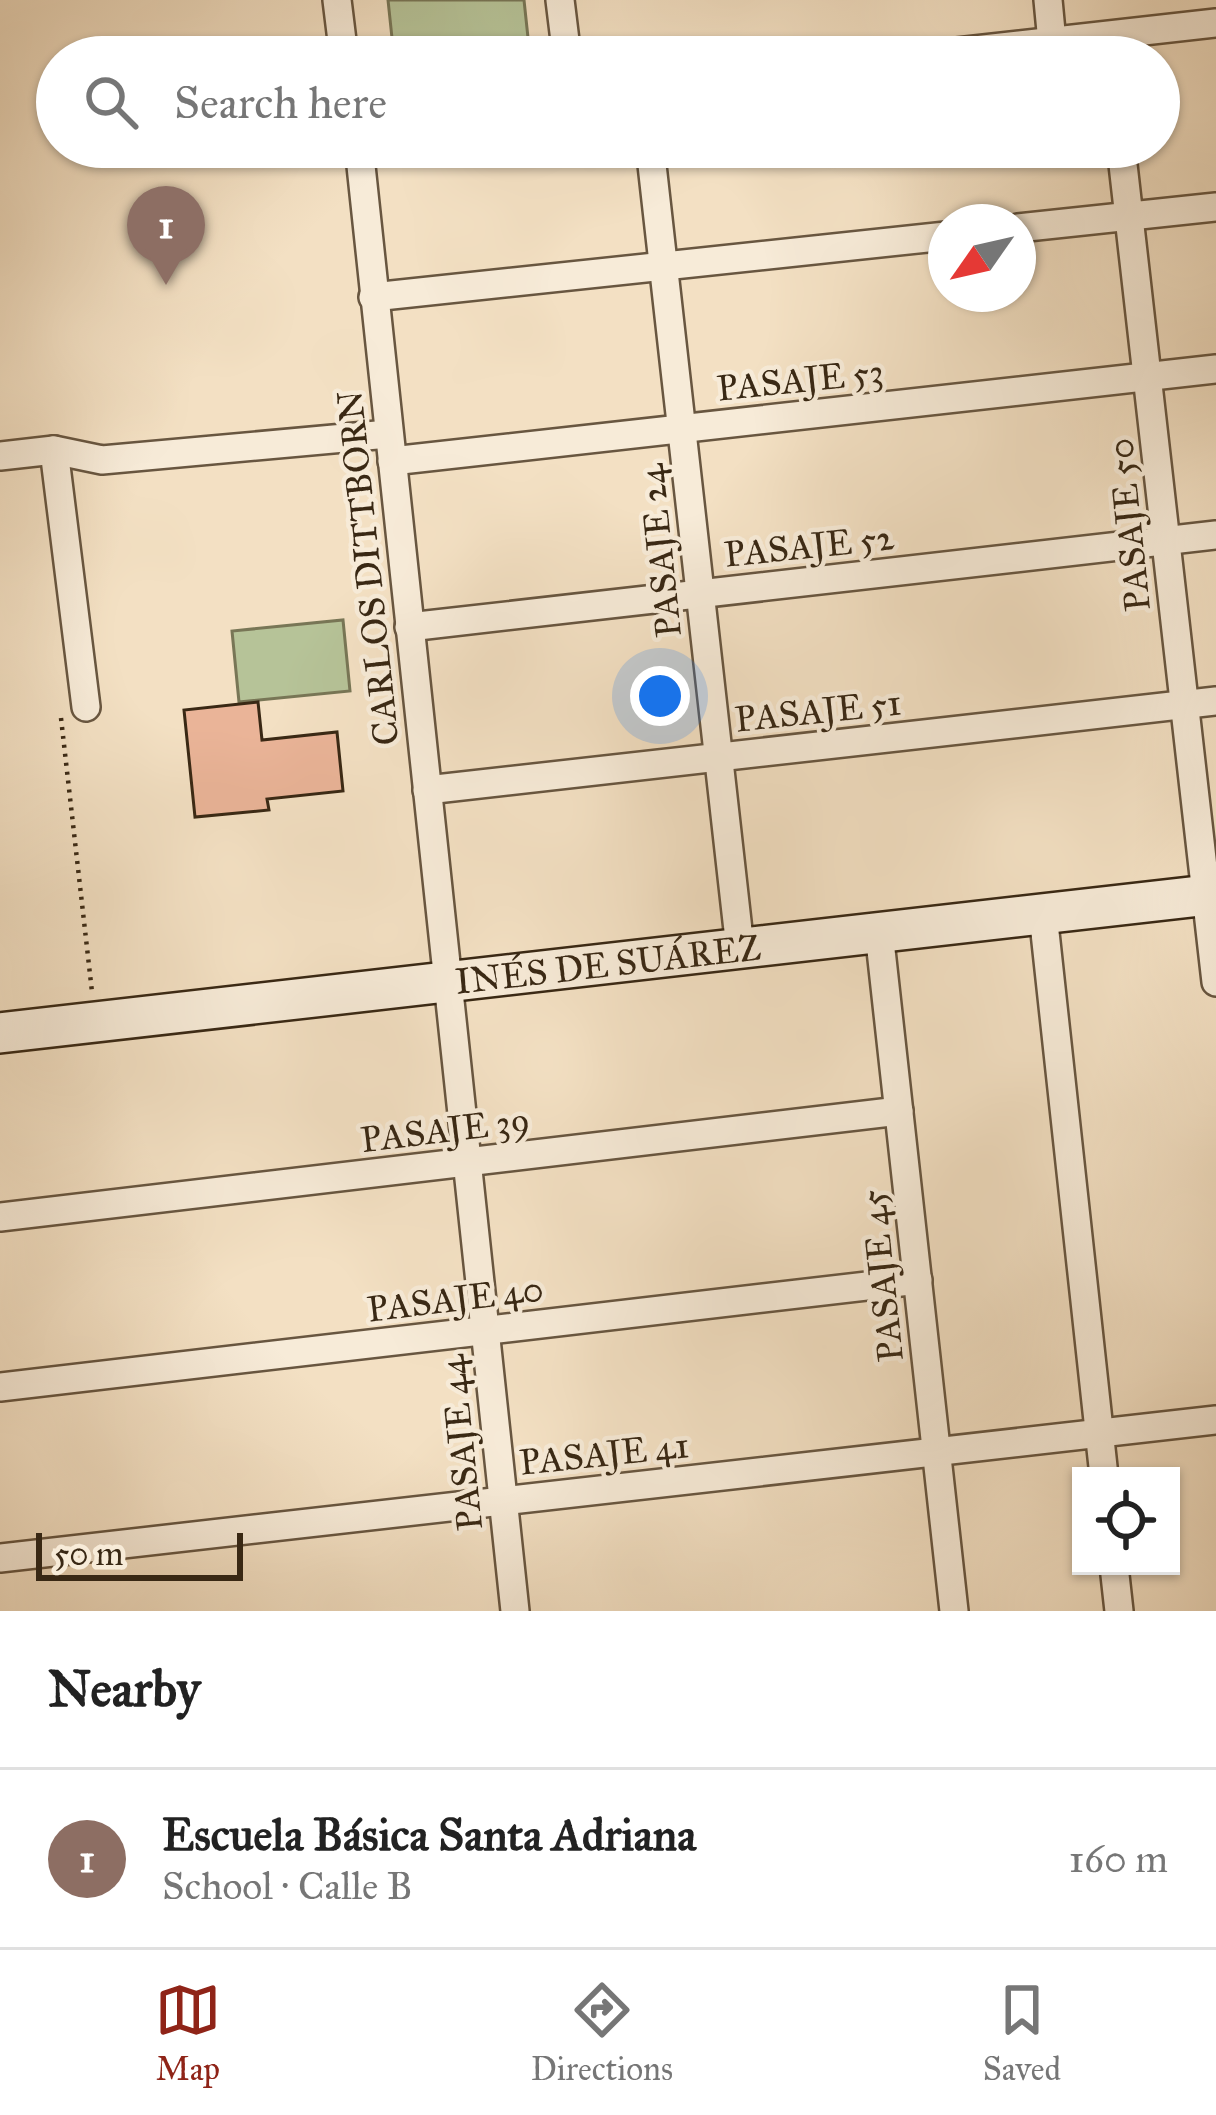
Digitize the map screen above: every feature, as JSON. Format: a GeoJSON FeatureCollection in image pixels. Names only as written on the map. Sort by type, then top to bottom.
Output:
{"type":"FeatureCollection","features":[{"type":"Feature","properties":{"kind":"street"},"geometry":{"type":"LineString","coordinates":[[338,0],[342,36]]}},
{"type":"Feature","properties":{"kind":"street"},"geometry":{"type":"LineString","coordinates":[[560,0],[564,36]]}},
{"type":"Feature","properties":{"kind":"street"},"geometry":{"type":"LineString","coordinates":[[1048,0],[1052,36]]}},
{"type":"Feature","properties":{"kind":"street"},"geometry":{"type":"LineString","coordinates":[[1156,36],[1216,23]]}},
{"type":"Feature","properties":{"kind":"street","name":"CARLOS DITTBORN"},"geometry":{"type":"LineString","coordinates":[[361,168],[445,982]]}},
{"type":"Feature","properties":{"kind":"street","name":"PASAJE 24"},"geometry":{"type":"LineString","coordinates":[[652,168],[740,948]]}},
{"type":"Feature","properties":{"kind":"street","name":"PASAJE 50"},"geometry":{"type":"LineString","coordinates":[[1123,168],[1211,894],[1216,982]]}},
{"type":"Feature","properties":{"kind":"street"},"geometry":{"type":"LineString","coordinates":[[1036,226],[1216,207]]}},
{"type":"Feature","properties":{"kind":"street"},"geometry":{"type":"LineString","coordinates":[[374,297],[928,238]]}},
{"type":"Feature","properties":{"kind":"street","name":"PASAJE 53"},"geometry":{"type":"LineString","coordinates":[[0,456],[54,450],[102,460],[682,428],[1216,369]]}},
{"type":"Feature","properties":{"kind":"street"},"geometry":{"type":"LineString","coordinates":[[54,450],[86,706]]}},
{"type":"Feature","properties":{"kind":"street","name":"PASAJE 52"},"geometry":{"type":"LineString","coordinates":[[410,627],[1216,536]]}},
{"type":"Feature","properties":{"kind":"street","name":"PASAJE 51"},"geometry":{"type":"LineString","coordinates":[[427,790],[1216,701]]}},
{"type":"Feature","properties":{"kind":"street","name":"INÉS DE SUÁREZ"},"geometry":{"type":"LineString","coordinates":[[0,1033],[1211,894]]}},
{"type":"Feature","properties":{"kind":"street"},"geometry":{"type":"LineString","coordinates":[[1043,914],[1104,1467]]}},
{"type":"Feature","properties":{"kind":"street","name":"PASAJE 45"},"geometry":{"type":"LineString","coordinates":[[879,932],[954,1610]]}},
{"type":"Feature","properties":{"kind":"street","name":"PASAJE 44"},"geometry":{"type":"LineString","coordinates":[[445,982],[514,1611]]}},
{"type":"Feature","properties":{"kind":"street","name":"PASAJE 39"},"geometry":{"type":"LineString","coordinates":[[0,1217],[899,1111]]}},
{"type":"Feature","properties":{"kind":"street","name":"PASAJE 40"},"geometry":{"type":"LineString","coordinates":[[0,1387],[918,1280]]}},
{"type":"Feature","properties":{"kind":"street","name":"PASAJE 41"},"geometry":{"type":"LineString","coordinates":[[0,1558],[1216,1420]]}},
{"type":"Feature","properties":{"kind":"street"},"geometry":{"type":"LineString","coordinates":[[1115,1575],[1119,1611]]}},
{"type":"Feature","properties":{"kind":"street"},"geometry":{"type":"LineString","coordinates":[[943,1611],[954,1610]]}},
{"type":"Feature","properties":{"kind":"path"},"geometry":{"type":"LineString","coordinates":[[86,706],[60,711],[95,1022]]}},
{"type":"Feature","properties":{"kind":"green space"},"geometry":{"type":"Polygon","coordinates":[[[388,0],[524,0],[528,36],[392,36],[388,0]]]}},
{"type":"Feature","properties":{"kind":"green space"},"geometry":{"type":"Polygon","coordinates":[[[343,620],[350,691],[239,702],[232,631],[343,620]]]}},
{"type":"Feature","properties":{"kind":"building"},"geometry":{"type":"Polygon","coordinates":[[[258,702],[262,740],[337,732],[343,791],[267,799],[269,810],[195,817],[184,710],[258,702]]]}},
{"type":"Feature","properties":{"kind":"place","name":"Escuela Básica Santa Adriana"},"geometry":{"type":"Point","coordinates":[166,285]}}]}
